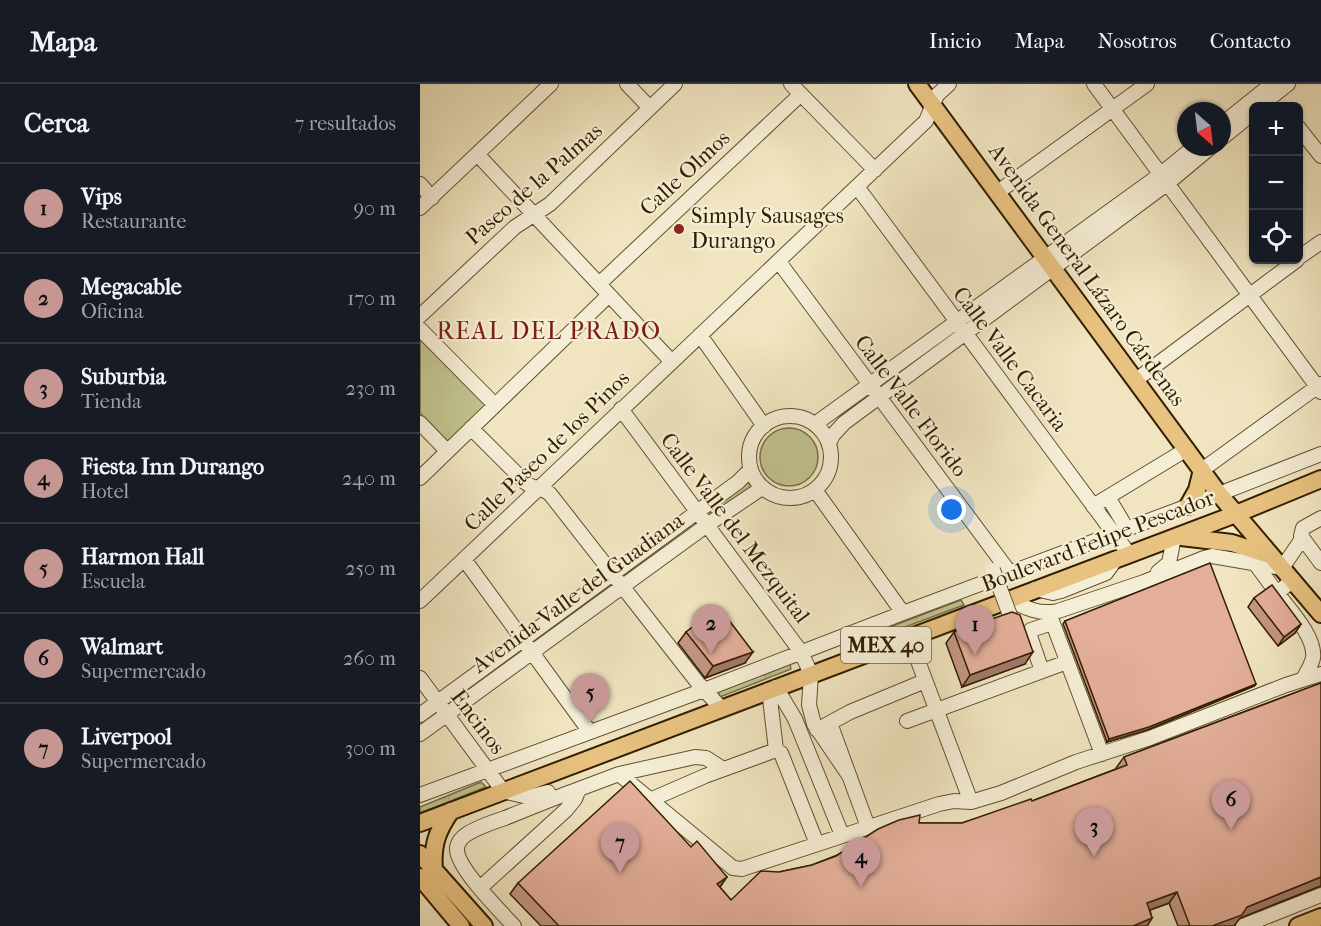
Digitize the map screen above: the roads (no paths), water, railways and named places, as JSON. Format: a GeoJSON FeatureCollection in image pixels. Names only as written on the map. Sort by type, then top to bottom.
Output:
{"type":"FeatureCollection","features":[{"type":"Feature","properties":{"kind":"main road","name":"Avenida General Lázaro Cárdenas"},"geometry":{"type":"LineString","coordinates":[[917,84],[1220,494],[1321,614]]}},
{"type":"Feature","properties":{"kind":"main road"},"geometry":{"type":"LineString","coordinates":[[1188,507],[1197,490],[1202,470]]}},
{"type":"Feature","properties":{"kind":"main road","name":"Boulevard Felipe Pescador"},"geometry":{"type":"LineString","coordinates":[[420,823],[1316,484]]}},
{"type":"Feature","properties":{"kind":"main road"},"geometry":{"type":"LineString","coordinates":[[1174,537],[1232,543],[1283,568]]}},
{"type":"Feature","properties":{"kind":"main road"},"geometry":{"type":"LineString","coordinates":[[427,873],[436,837],[452,811]]}},
{"type":"Feature","properties":{"kind":"main road"},"geometry":{"type":"LineString","coordinates":[[420,854],[427,873],[472,924]]}},
{"type":"Feature","properties":{"kind":"main road"},"geometry":{"type":"LineString","coordinates":[[1298,926],[1321,917]]}},
{"type":"Feature","properties":{"kind":"street"},"geometry":{"type":"LineString","coordinates":[[420,208],[551,84]]}},
{"type":"Feature","properties":{"kind":"street"},"geometry":{"type":"LineString","coordinates":[[627,84],[650,108]]}},
{"type":"Feature","properties":{"kind":"street","name":"Paseo de la Palmas"},"geometry":{"type":"LineString","coordinates":[[420,316],[515,226],[550,204],[675,84]]}},
{"type":"Feature","properties":{"kind":"street","name":"Calle Paseo de los Pinos"},"geometry":{"type":"LineString","coordinates":[[420,601],[926,122],[940,90],[949,84]]}},
{"type":"Feature","properties":{"kind":"street"},"geometry":{"type":"LineString","coordinates":[[1094,84],[1249,296],[1320,387],[1202,470]]}},
{"type":"Feature","properties":{"kind":"street"},"geometry":{"type":"LineString","coordinates":[[998,192],[1147,84]]}},
{"type":"Feature","properties":{"kind":"street"},"geometry":{"type":"LineString","coordinates":[[1231,117],[1270,87],[1288,84]]}},
{"type":"Feature","properties":{"kind":"street"},"geometry":{"type":"LineString","coordinates":[[1262,102],[1270,87]]}},
{"type":"Feature","properties":{"kind":"street"},"geometry":{"type":"LineString","coordinates":[[1270,87],[1280,102]]}},
{"type":"Feature","properties":{"kind":"street"},"geometry":{"type":"LineString","coordinates":[[796,89],[875,170]]}},
{"type":"Feature","properties":{"kind":"street","name":"Calle Olmos"},"geometry":{"type":"LineString","coordinates":[[599,284],[796,89]]}},
{"type":"Feature","properties":{"kind":"street"},"geometry":{"type":"LineString","coordinates":[[1231,131],[1249,116]]}},
{"type":"Feature","properties":{"kind":"street"},"geometry":{"type":"LineString","coordinates":[[1303,132],[1321,156]]}},
{"type":"Feature","properties":{"kind":"street"},"geometry":{"type":"LineString","coordinates":[[478,155],[672,362]]}},
{"type":"Feature","properties":{"kind":"street"},"geometry":{"type":"LineString","coordinates":[[1164,178],[1185,156]]}},
{"type":"Feature","properties":{"kind":"street"},"geometry":{"type":"LineString","coordinates":[[815,424],[869,385],[960,327],[1197,156]]}},
{"type":"Feature","properties":{"kind":"street"},"geometry":{"type":"LineString","coordinates":[[420,184],[432,198]]}},
{"type":"Feature","properties":{"kind":"street","name":"Calle Valle Cacaria"},"geometry":{"type":"LineString","coordinates":[[858,188],[1093,506],[1121,532],[1123,556]]}},
{"type":"Feature","properties":{"kind":"street"},"geometry":{"type":"LineString","coordinates":[[1303,255],[1321,242]]}},
{"type":"Feature","properties":{"kind":"street","name":"Calle Valle Florido"},"geometry":{"type":"LineString","coordinates":[[778,262],[1010,573]]}},
{"type":"Feature","properties":{"kind":"street"},"geometry":{"type":"LineString","coordinates":[[1136,380],[1291,264]]}},
{"type":"Feature","properties":{"kind":"street"},"geometry":{"type":"LineString","coordinates":[[420,478],[609,295]]}},
{"type":"Feature","properties":{"kind":"street"},"geometry":{"type":"LineString","coordinates":[[829,443],[838,428],[878,398],[960,327]]}},
{"type":"Feature","properties":{"kind":"street"},"geometry":{"type":"LineString","coordinates":[[420,329],[495,405]]}},
{"type":"Feature","properties":{"kind":"street"},"geometry":{"type":"LineString","coordinates":[[700,335],[765,426]]}},
{"type":"Feature","properties":{"kind":"street","name":"Calle Valle del Mezquital"},"geometry":{"type":"LineString","coordinates":[[621,409],[801,652],[811,674]]}},
{"type":"Feature","properties":{"kind":"street"},"geometry":{"type":"LineString","coordinates":[[784,417],[805,419],[815,424],[821,429],[829,443],[832,456],[825,481],[803,497],[788,499],[762,488],[750,469],[751,445],[756,434],[765,426],[784,417]]}},
{"type":"Feature","properties":{"kind":"street"},"geometry":{"type":"LineString","coordinates":[[420,423],[447,451]]}},
{"type":"Feature","properties":{"kind":"street"},"geometry":{"type":"LineString","coordinates":[[471,428],[526,483],[550,494],[704,690],[721,708]]}},
{"type":"Feature","properties":{"kind":"street"},"geometry":{"type":"LineString","coordinates":[[1093,506],[1187,449]]}},
{"type":"Feature","properties":{"kind":"street","name":"Boulevard Felipe Pescador"},"geometry":{"type":"LineString","coordinates":[[420,795],[1188,507],[1321,454]]}},
{"type":"Feature","properties":{"kind":"street","name":"Avenida Valle del Guadiana"},"geometry":{"type":"LineString","coordinates":[[420,715],[738,482],[750,469]]}},
{"type":"Feature","properties":{"kind":"street","name":"Avenida Valle del Guadiana"},"geometry":{"type":"LineString","coordinates":[[420,734],[622,586],[762,488]]}},
{"type":"Feature","properties":{"kind":"street"},"geometry":{"type":"LineString","coordinates":[[815,490],[903,613]]}},
{"type":"Feature","properties":{"kind":"street"},"geometry":{"type":"LineString","coordinates":[[1108,497],[1121,532]]}},
{"type":"Feature","properties":{"kind":"street"},"geometry":{"type":"LineString","coordinates":[[1321,518],[1303,528],[1300,536],[1321,564]]}},
{"type":"Feature","properties":{"kind":"street"},"geometry":{"type":"LineString","coordinates":[[1144,582],[1169,563],[1174,537]]}},
{"type":"Feature","properties":{"kind":"street"},"geometry":{"type":"LineString","coordinates":[[1277,593],[1283,568],[1302,539]]}},
{"type":"Feature","properties":{"kind":"street"},"geometry":{"type":"LineString","coordinates":[[1042,672],[1029,633],[1050,618],[1190,562],[1212,556],[1283,568]]}},
{"type":"Feature","properties":{"kind":"street"},"geometry":{"type":"LineString","coordinates":[[464,559],[590,732]]}},
{"type":"Feature","properties":{"kind":"street"},"geometry":{"type":"LineString","coordinates":[[1254,562],[1312,644],[1313,659],[1303,679]]}},
{"type":"Feature","properties":{"kind":"street"},"geometry":{"type":"LineString","coordinates":[[993,570],[1011,618]]}},
{"type":"Feature","properties":{"kind":"street"},"geometry":{"type":"LineString","coordinates":[[1009,599],[1050,618],[1101,754]]}},
{"type":"Feature","properties":{"kind":"street"},"geometry":{"type":"LineString","coordinates":[[909,637],[971,802]]}},
{"type":"Feature","properties":{"kind":"street"},"geometry":{"type":"LineString","coordinates":[[908,721],[1067,662]]}},
{"type":"Feature","properties":{"kind":"street"},"geometry":{"type":"LineString","coordinates":[[811,674],[809,705],[814,724],[850,777]]}},
{"type":"Feature","properties":{"kind":"street"},"geometry":{"type":"LineString","coordinates":[[619,774],[737,870],[746,869],[950,801],[971,802],[1001,793],[1321,674]]}},
{"type":"Feature","properties":{"kind":"street","name":"Encinos"},"geometry":{"type":"LineString","coordinates":[[420,678],[503,791]]}},
{"type":"Feature","properties":{"kind":"street"},"geometry":{"type":"LineString","coordinates":[[817,730],[925,681]]}},
{"type":"Feature","properties":{"kind":"street"},"geometry":{"type":"LineString","coordinates":[[772,688],[779,752],[818,844]]}},
{"type":"Feature","properties":{"kind":"street"},"geometry":{"type":"LineString","coordinates":[[772,688],[795,719],[842,836]]}},
{"type":"Feature","properties":{"kind":"street"},"geometry":{"type":"LineString","coordinates":[[830,723],[868,827]]}},
{"type":"Feature","properties":{"kind":"street"},"geometry":{"type":"LineString","coordinates":[[650,800],[723,769],[779,752]]}},
{"type":"Feature","properties":{"kind":"street"},"geometry":{"type":"LineString","coordinates":[[514,926],[463,865],[457,847],[465,834],[619,774],[695,757],[706,758],[723,769]]}},
{"type":"Feature","properties":{"kind":"street"},"geometry":{"type":"LineString","coordinates":[[503,791],[528,797],[568,784],[576,785],[579,789]]}},
{"type":"Feature","properties":{"kind":"street"},"geometry":{"type":"LineString","coordinates":[[480,888],[566,810],[575,799],[579,789]]}},
{"type":"Feature","properties":{"kind":"street"},"geometry":{"type":"LineString","coordinates":[[1243,926],[1321,895]]}},
{"type":"Feature","properties":{"kind":"place","name":"Simply Sausages Durango"},"geometry":{"type":"Point","coordinates":[679,229]}},
{"type":"Feature","properties":{"kind":"place","name":"Megacable"},"geometry":{"type":"Point","coordinates":[711,654]}},
{"type":"Feature","properties":{"kind":"place","name":"Vips"},"geometry":{"type":"Point","coordinates":[975,655]}},
{"type":"Feature","properties":{"kind":"place","name":"Harmon Hall"},"geometry":{"type":"Point","coordinates":[590,723]}},
{"type":"Feature","properties":{"kind":"place","name":"Walmart"},"geometry":{"type":"Point","coordinates":[1231,830]}},
{"type":"Feature","properties":{"kind":"place","name":"Suburbia"},"geometry":{"type":"Point","coordinates":[1094,857]}},
{"type":"Feature","properties":{"kind":"place","name":"Liverpool"},"geometry":{"type":"Point","coordinates":[620,873]}},
{"type":"Feature","properties":{"kind":"place","name":"Fiesta Inn Durango"},"geometry":{"type":"Point","coordinates":[861,887]}},
{"type":"Feature","properties":{"kind":"district","name":"REAL DEL PRADO"},"geometry":{"type":"Point","coordinates":[549,331]}}]}
